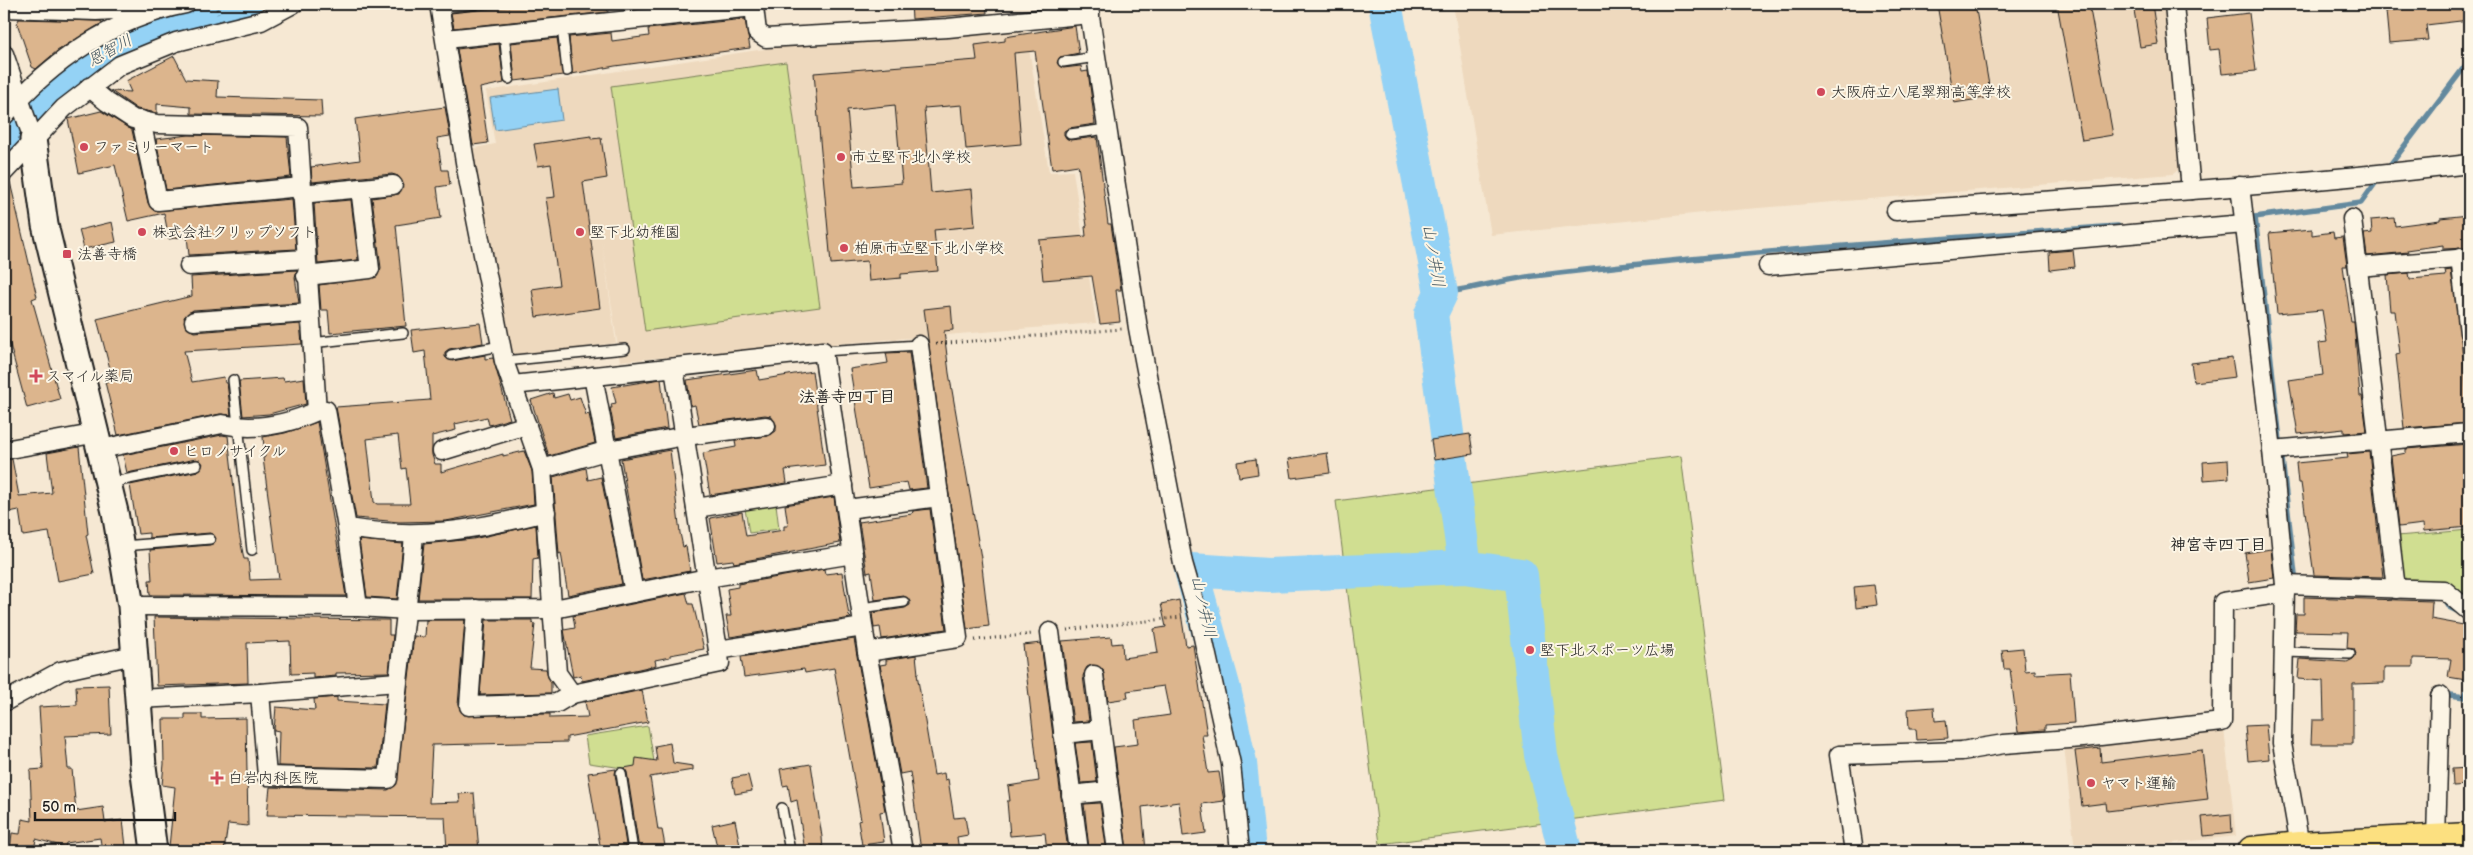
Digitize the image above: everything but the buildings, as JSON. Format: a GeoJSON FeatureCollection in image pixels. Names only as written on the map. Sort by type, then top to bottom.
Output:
{"type":"FeatureCollection","features":[{"type":"Feature","properties":{"kind":"highway"},"geometry":{"type":"LineString","coordinates":[[2252,851],[2300,846],[2426,843],[2469,837]]}},
{"type":"Feature","properties":{"kind":"street"},"geometry":{"type":"LineString","coordinates":[[4,8],[96,10],[166,8],[186,4]]}},
{"type":"Feature","properties":{"kind":"street"},"geometry":{"type":"LineString","coordinates":[[4,172],[33,136],[89,87],[120,65],[176,42],[261,21],[293,4]]}},
{"type":"Feature","properties":{"kind":"street"},"geometry":{"type":"LineString","coordinates":[[2174,4],[2191,190]]}},
{"type":"Feature","properties":{"kind":"street"},"geometry":{"type":"LineString","coordinates":[[446,39],[753,5],[757,32],[766,38],[948,28],[1089,9],[1138,328],[1183,563],[1198,615],[1231,764],[1240,851]]}},
{"type":"Feature","properties":{"kind":"street"},"geometry":{"type":"LineString","coordinates":[[440,6],[466,168],[503,353],[542,469],[554,609],[557,673],[572,694]]}},
{"type":"Feature","properties":{"kind":"street"},"geometry":{"type":"LineString","coordinates":[[4,116],[72,53],[99,35],[166,8]]}},
{"type":"Feature","properties":{"kind":"street"},"geometry":{"type":"LineString","coordinates":[[4,54],[33,136],[45,225],[100,441],[121,546],[131,606],[143,766],[154,851]]}},
{"type":"Feature","properties":{"kind":"street"},"geometry":{"type":"LineString","coordinates":[[89,87],[107,102],[133,119],[157,124],[298,127],[306,276],[317,411]]}},
{"type":"Feature","properties":{"kind":"street"},"geometry":{"type":"LineString","coordinates":[[141,120],[158,201],[393,185]]}},
{"type":"Feature","properties":{"kind":"street"},"geometry":{"type":"LineString","coordinates":[[1896,210],[2191,190],[2399,173],[2469,164]]}},
{"type":"Feature","properties":{"kind":"street"},"geometry":{"type":"LineString","coordinates":[[2240,186],[2272,450],[2285,589],[2282,744],[2300,846]]}},
{"type":"Feature","properties":{"kind":"street"},"geometry":{"type":"LineString","coordinates":[[306,276],[370,269],[360,188]]}},
{"type":"Feature","properties":{"kind":"street"},"geometry":{"type":"LineString","coordinates":[[1768,266],[2244,219]]}},
{"type":"Feature","properties":{"kind":"street"},"geometry":{"type":"LineString","coordinates":[[2352,219],[2396,589]]}},
{"type":"Feature","properties":{"kind":"street"},"geometry":{"type":"LineString","coordinates":[[2358,267],[2465,258],[2469,333]]}},
{"type":"Feature","properties":{"kind":"street"},"geometry":{"type":"LineString","coordinates":[[189,266],[305,259]]}},
{"type":"Feature","properties":{"kind":"street"},"geometry":{"type":"LineString","coordinates":[[194,321],[309,313]]}},
{"type":"Feature","properties":{"kind":"street"},"geometry":{"type":"LineString","coordinates":[[867,652],[958,638],[918,345]]}},
{"type":"Feature","properties":{"kind":"street"},"geometry":{"type":"LineString","coordinates":[[513,385],[824,351],[863,628],[903,851]]}},
{"type":"Feature","properties":{"kind":"street"},"geometry":{"type":"LineString","coordinates":[[476,609],[469,706],[557,703],[572,694],[720,663],[674,368]]}},
{"type":"Feature","properties":{"kind":"street"},"geometry":{"type":"LineString","coordinates":[[594,376],[634,592]]}},
{"type":"Feature","properties":{"kind":"street"},"geometry":{"type":"LineString","coordinates":[[4,450],[100,441],[222,424],[238,427],[292,422],[317,411],[326,410],[347,528],[358,607]]}},
{"type":"Feature","properties":{"kind":"street"},"geometry":{"type":"LineString","coordinates":[[442,451],[527,425]]}},
{"type":"Feature","properties":{"kind":"street"},"geometry":{"type":"LineString","coordinates":[[542,469],[609,450],[685,436],[766,426]]}},
{"type":"Feature","properties":{"kind":"street"},"geometry":{"type":"LineString","coordinates":[[2272,450],[2469,434]]}},
{"type":"Feature","properties":{"kind":"street"},"geometry":{"type":"LineString","coordinates":[[696,508],[843,485]]}},
{"type":"Feature","properties":{"kind":"street"},"geometry":{"type":"LineString","coordinates":[[847,509],[939,497]]}},
{"type":"Feature","properties":{"kind":"street"},"geometry":{"type":"LineString","coordinates":[[347,528],[378,533],[414,535],[486,527],[546,512]]}},
{"type":"Feature","properties":{"kind":"street"},"geometry":{"type":"LineString","coordinates":[[260,693],[267,776],[388,779],[397,682],[408,610],[414,535]]}},
{"type":"Feature","properties":{"kind":"street"},"geometry":{"type":"LineString","coordinates":[[131,606],[358,607],[408,610],[554,609],[707,578],[854,554]]}},
{"type":"Feature","properties":{"kind":"street"},"geometry":{"type":"LineString","coordinates":[[1854,851],[1839,755],[1962,750],[2222,722],[2223,602],[2285,589],[2444,590],[2469,611]]}},
{"type":"Feature","properties":{"kind":"street"},"geometry":{"type":"LineString","coordinates":[[718,650],[863,628]]}},
{"type":"Feature","properties":{"kind":"street"},"geometry":{"type":"LineString","coordinates":[[1050,632],[1079,851]]}},
{"type":"Feature","properties":{"kind":"street"},"geometry":{"type":"LineString","coordinates":[[4,702],[61,671],[134,655]]}},
{"type":"Feature","properties":{"kind":"street"},"geometry":{"type":"LineString","coordinates":[[1094,675],[1117,851]]}},
{"type":"Feature","properties":{"kind":"street"},"geometry":{"type":"LineString","coordinates":[[138,699],[260,693],[397,682]]}},
{"type":"Feature","properties":{"kind":"street"},"geometry":{"type":"LineString","coordinates":[[2426,843],[2440,696]]}},
{"type":"Feature","properties":{"kind":"street"},"geometry":{"type":"LineString","coordinates":[[1063,734],[1101,730]]}},
{"type":"Feature","properties":{"kind":"street"},"geometry":{"type":"LineString","coordinates":[[1072,795],[1109,791]]}},
{"type":"Feature","properties":{"kind":"lane"},"geometry":{"type":"LineString","coordinates":[[440,6],[476,4]]}},
{"type":"Feature","properties":{"kind":"lane"},"geometry":{"type":"LineString","coordinates":[[562,27],[567,71]]}},
{"type":"Feature","properties":{"kind":"lane"},"geometry":{"type":"LineString","coordinates":[[504,33],[509,80]]}},
{"type":"Feature","properties":{"kind":"lane"},"geometry":{"type":"LineString","coordinates":[[1063,62],[1096,57]]}},
{"type":"Feature","properties":{"kind":"lane"},"geometry":{"type":"LineString","coordinates":[[1070,134],[1107,129]]}},
{"type":"Feature","properties":{"kind":"lane"},"geometry":{"type":"LineString","coordinates":[[311,343],[402,333]]}},
{"type":"Feature","properties":{"kind":"lane"},"geometry":{"type":"LineString","coordinates":[[824,351],[918,345]]}},
{"type":"Feature","properties":{"kind":"lane"},"geometry":{"type":"LineString","coordinates":[[451,355],[625,349]]}},
{"type":"Feature","properties":{"kind":"lane"},"geometry":{"type":"LineString","coordinates":[[233,380],[252,550]]}},
{"type":"Feature","properties":{"kind":"lane"},"geometry":{"type":"LineString","coordinates":[[109,483],[197,465]]}},
{"type":"Feature","properties":{"kind":"lane"},"geometry":{"type":"LineString","coordinates":[[121,546],[210,539]]}},
{"type":"Feature","properties":{"kind":"lane"},"geometry":{"type":"LineString","coordinates":[[861,608],[904,602]]}},
{"type":"Feature","properties":{"kind":"lane"},"geometry":{"type":"LineString","coordinates":[[2284,652],[2350,654]]}},
{"type":"Feature","properties":{"kind":"lane"},"geometry":{"type":"LineString","coordinates":[[621,773],[633,851]]}},
{"type":"Feature","properties":{"kind":"lane"},"geometry":{"type":"LineString","coordinates":[[782,808],[790,851]]}},
{"type":"Feature","properties":{"kind":"path"},"geometry":{"type":"LineString","coordinates":[[918,345],[1138,328]]}},
{"type":"Feature","properties":{"kind":"path"},"geometry":{"type":"LineString","coordinates":[[958,638],[977,640],[1198,615]]}},
{"type":"Feature","properties":{"kind":"path"},"geometry":{"type":"LineString","coordinates":[[4,742],[7,775],[4,822]]}},
{"type":"Feature","properties":{"kind":"shaded area","name":"大阪府立八尾翠翔高等学校"},"geometry":{"type":"Polygon","coordinates":[[[1453,4],[2165,4],[2183,166],[2173,174],[1722,211],[1491,235],[1453,4]]]}},
{"type":"Feature","properties":{"kind":"shaded area","name":"柏原市立堅下北小学校"},"geometry":{"type":"Polygon","coordinates":[[[1026,30],[1049,172],[1073,171],[1096,323],[620,361],[602,242],[616,343],[513,357],[470,149],[495,144],[486,91],[791,45],[1026,30]]]}},
{"type":"Feature","properties":{"kind":"shaded area","name":"ヤマト運輸"},"geometry":{"type":"Polygon","coordinates":[[[2224,729],[2236,836],[2103,851],[2075,851],[2064,745],[2224,729]]]}},
{"type":"Feature","properties":{"kind":"green space"},"geometry":{"type":"Polygon","coordinates":[[[786,62],[820,307],[645,331],[611,86],[786,62]]]}},
{"type":"Feature","properties":{"kind":"green space","name":"堅下北スポーツ広場"},"geometry":{"type":"Polygon","coordinates":[[[1681,456],[1725,800],[1380,844],[1336,501],[1681,456]]]}},
{"type":"Feature","properties":{"kind":"green space"},"geometry":{"type":"Polygon","coordinates":[[[776,504],[779,529],[749,533],[745,509],[776,504]]]}},
{"type":"Feature","properties":{"kind":"green space"},"geometry":{"type":"Polygon","coordinates":[[[2469,530],[2469,596],[2409,586],[2400,570],[2397,536],[2469,530]]]}},
{"type":"Feature","properties":{"kind":"green space"},"geometry":{"type":"Polygon","coordinates":[[[648,726],[656,773],[589,763],[585,736],[648,726]]]}},
{"type":"Feature","properties":{"kind":"water"},"geometry":{"type":"Polygon","coordinates":[[[558,89],[562,120],[495,130],[490,98],[558,89]]]}},
{"type":"Feature","properties":{"kind":"waterway","name":"恩智川"},"geometry":{"type":"LineString","coordinates":[[4,146],[75,71],[125,40],[245,4]]}},
{"type":"Feature","properties":{"kind":"waterway","name":"山ノ井川"},"geometry":{"type":"LineString","coordinates":[[1385,4],[1441,293],[1431,314],[1465,567]]}},
{"type":"Feature","properties":{"kind":"waterway"},"geometry":{"type":"LineString","coordinates":[[2387,169],[2469,61]]}},
{"type":"Feature","properties":{"kind":"waterway"},"geometry":{"type":"LineString","coordinates":[[2247,218],[2361,203],[2379,178]]}},
{"type":"Feature","properties":{"kind":"waterway"},"geometry":{"type":"LineString","coordinates":[[2255,217],[2296,584]]}},
{"type":"Feature","properties":{"kind":"waterway"},"geometry":{"type":"LineString","coordinates":[[1441,293],[1534,276],[1680,260],[1826,247],[2118,226]]}},
{"type":"Feature","properties":{"kind":"waterway","name":"山ノ井川"},"geometry":{"type":"LineString","coordinates":[[1249,851],[1240,763],[1224,689],[1191,570],[1268,575],[1465,567],[1521,575],[1541,755],[1565,851]]}},
{"type":"Feature","properties":{"kind":"waterway"},"geometry":{"type":"LineString","coordinates":[[2444,599],[2449,607],[2459,612]]}},
{"type":"Feature","properties":{"kind":"waterway"},"geometry":{"type":"LineString","coordinates":[[2442,694],[2465,697],[2469,683]]}},
{"type":"Feature","properties":{"kind":"place","name":"大阪府立八尾翠翔高等学校"},"geometry":{"type":"Point","coordinates":[1821,92]}},
{"type":"Feature","properties":{"kind":"place","name":"ファミリーマート"},"geometry":{"type":"Point","coordinates":[84,147]}},
{"type":"Feature","properties":{"kind":"place","name":"市立堅下北小学校"},"geometry":{"type":"Point","coordinates":[841,157]}},
{"type":"Feature","properties":{"kind":"place","name":"株式会社クリップソフト"},"geometry":{"type":"Point","coordinates":[142,232]}},
{"type":"Feature","properties":{"kind":"place","name":"堅下北幼稚園"},"geometry":{"type":"Point","coordinates":[580,232]}},
{"type":"Feature","properties":{"kind":"place","name":"柏原市立堅下北小学校"},"geometry":{"type":"Point","coordinates":[844,248]}},
{"type":"Feature","properties":{"kind":"place","name":"法善寺橋"},"geometry":{"type":"Point","coordinates":[67,254]}},
{"type":"Feature","properties":{"kind":"place","name":"スマイル薬局"},"geometry":{"type":"Point","coordinates":[36,376]}},
{"type":"Feature","properties":{"kind":"place","name":"ヒロノサイクル"},"geometry":{"type":"Point","coordinates":[174,451]}},
{"type":"Feature","properties":{"kind":"place","name":"堅下北スポーツ広場"},"geometry":{"type":"Point","coordinates":[1530,650]}},
{"type":"Feature","properties":{"kind":"place","name":"白岩内科医院"},"geometry":{"type":"Point","coordinates":[217,778]}},
{"type":"Feature","properties":{"kind":"place","name":"ヤマト運輸"},"geometry":{"type":"Point","coordinates":[2091,783]}},
{"type":"Feature","properties":{"kind":"district","name":"法善寺四丁目"},"geometry":{"type":"Point","coordinates":[847,397]}},
{"type":"Feature","properties":{"kind":"district","name":"神宮寺四丁目"},"geometry":{"type":"Point","coordinates":[2218,545]}}]}
